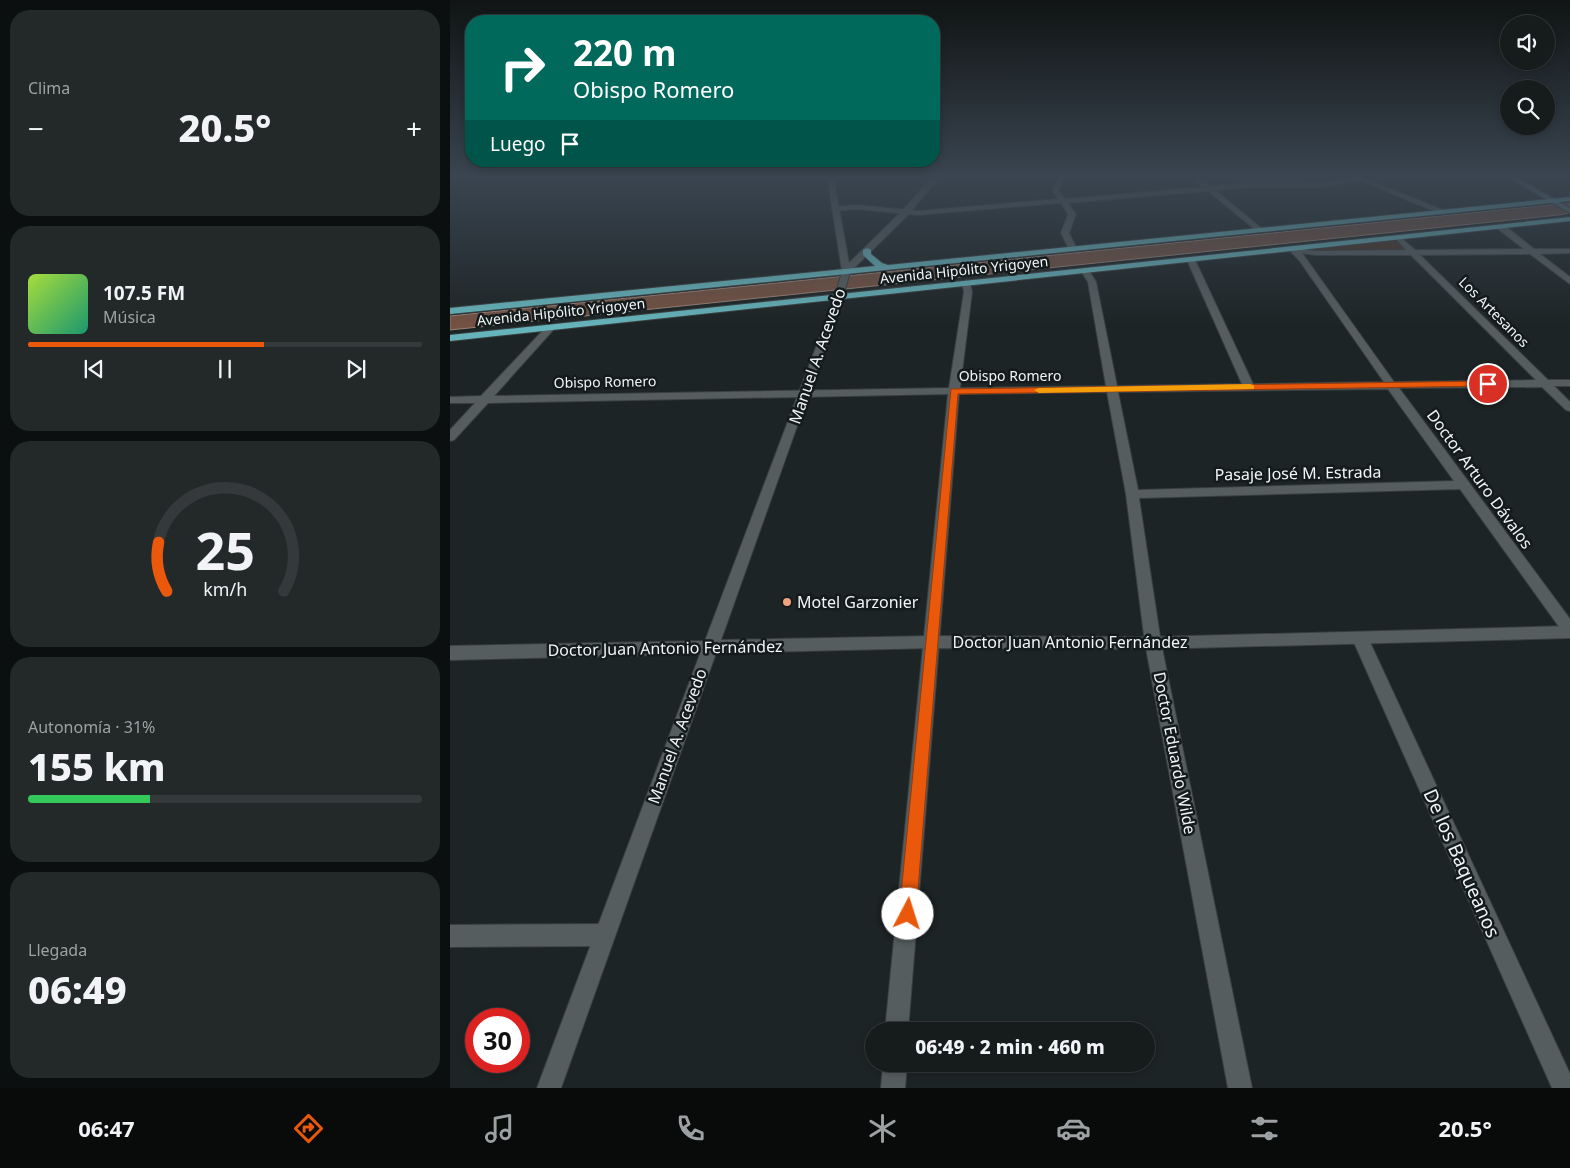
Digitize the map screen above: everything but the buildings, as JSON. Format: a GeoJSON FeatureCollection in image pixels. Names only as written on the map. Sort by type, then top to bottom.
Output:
{"type":"FeatureCollection","features":[{"type":"Feature","properties":{"kind":"highway","name":"Avenida Hipólito Yrigoyen"},"geometry":{"type":"LineString","coordinates":[[450,311],[1302,226]]}},
{"type":"Feature","properties":{"kind":"highway","name":"Avenida Hipólito Yrigoyen"},"geometry":{"type":"LineString","coordinates":[[450,338],[1512,226]]}},
{"type":"Feature","properties":{"kind":"highway"},"geometry":{"type":"LineString","coordinates":[[867,250],[867,255],[874,262],[888,266]]}},
{"type":"Feature","properties":{"kind":"street"},"geometry":{"type":"LineString","coordinates":[[838,226],[846,271]]}},
{"type":"Feature","properties":{"kind":"street"},"geometry":{"type":"LineString","coordinates":[[846,271],[892,226]]}},
{"type":"Feature","properties":{"kind":"street"},"geometry":{"type":"LineString","coordinates":[[1068,226],[1065,233],[1073,249]]}},
{"type":"Feature","properties":{"kind":"street"},"geometry":{"type":"LineString","coordinates":[[1253,226],[1258,230]]}},
{"type":"Feature","properties":{"kind":"street"},"geometry":{"type":"LineString","coordinates":[[1501,227],[1570,281]]}},
{"type":"Feature","properties":{"kind":"street","name":"Los Artesanos"},"geometry":{"type":"LineString","coordinates":[[1398,237],[1415,251],[1570,408]]}},
{"type":"Feature","properties":{"kind":"street"},"geometry":{"type":"LineString","coordinates":[[1293,249],[1316,253],[1570,251]]}},
{"type":"Feature","properties":{"kind":"street","name":"Doctor Arturo Dávalos"},"geometry":{"type":"LineString","coordinates":[[1293,249],[1302,258],[1570,632]]}},
{"type":"Feature","properties":{"kind":"street"},"geometry":{"type":"LineString","coordinates":[[1191,260],[1249,387]]}},
{"type":"Feature","properties":{"kind":"street","name":"Manuel A. Acevedo"},"geometry":{"type":"LineString","coordinates":[[549,1088],[804,393],[839,296],[846,271]]}},
{"type":"Feature","properties":{"kind":"street","name":"Doctor Eduardo Wilde"},"geometry":{"type":"LineString","coordinates":[[1085,271],[1092,282],[1113,390],[1132,494],[1153,642],[1240,1088]]}},
{"type":"Feature","properties":{"kind":"street"},"geometry":{"type":"LineString","coordinates":[[899,1022],[954,391],[968,292],[966,283]]}},
{"type":"Feature","properties":{"kind":"street"},"geometry":{"type":"LineString","coordinates":[[450,437],[551,327]]}},
{"type":"Feature","properties":{"kind":"street","name":"Obispo Romero"},"geometry":{"type":"LineString","coordinates":[[450,400],[804,393],[1570,383]]}},
{"type":"Feature","properties":{"kind":"street","name":"Pasaje José M. Estrada"},"geometry":{"type":"LineString","coordinates":[[1132,494],[1464,485]]}},
{"type":"Feature","properties":{"kind":"street","name":"Doctor Juan Antonio Fernández"},"geometry":{"type":"LineString","coordinates":[[450,653],[932,642],[1153,642],[1570,632]]}},
{"type":"Feature","properties":{"kind":"street","name":"De los Baqueanos"},"geometry":{"type":"LineString","coordinates":[[1360,638],[1564,1088]]}},
{"type":"Feature","properties":{"kind":"street"},"geometry":{"type":"LineString","coordinates":[[450,936],[604,935]]}},
{"type":"Feature","properties":{"kind":"street"},"geometry":{"type":"LineString","coordinates":[[892,1088],[894,1072]]}},
{"type":"Feature","properties":{"kind":"shaded area"},"geometry":{"type":"Polygon","coordinates":[[[1344,226],[1455,226],[450,330],[450,316],[1344,226]]]}},
{"type":"Feature","properties":{"kind":"shaded area"},"geometry":{"type":"Polygon","coordinates":[[[1394,240],[1404,246],[1406,250],[1319,251],[1305,249],[1394,240]]]}},
{"type":"Feature","properties":{"kind":"slow traffic"},"geometry":{"type":"LineString","coordinates":[[1039,390],[1250,387]]}},
{"type":"Feature","properties":{"kind":"place","name":"Motel Garzonier"},"geometry":{"type":"Point","coordinates":[787,602]}},
{"type":"Feature","properties":{"kind":"route"},"geometry":{"type":"LineString","coordinates":[[908,914],[954,391],[1488,384]]}}]}
